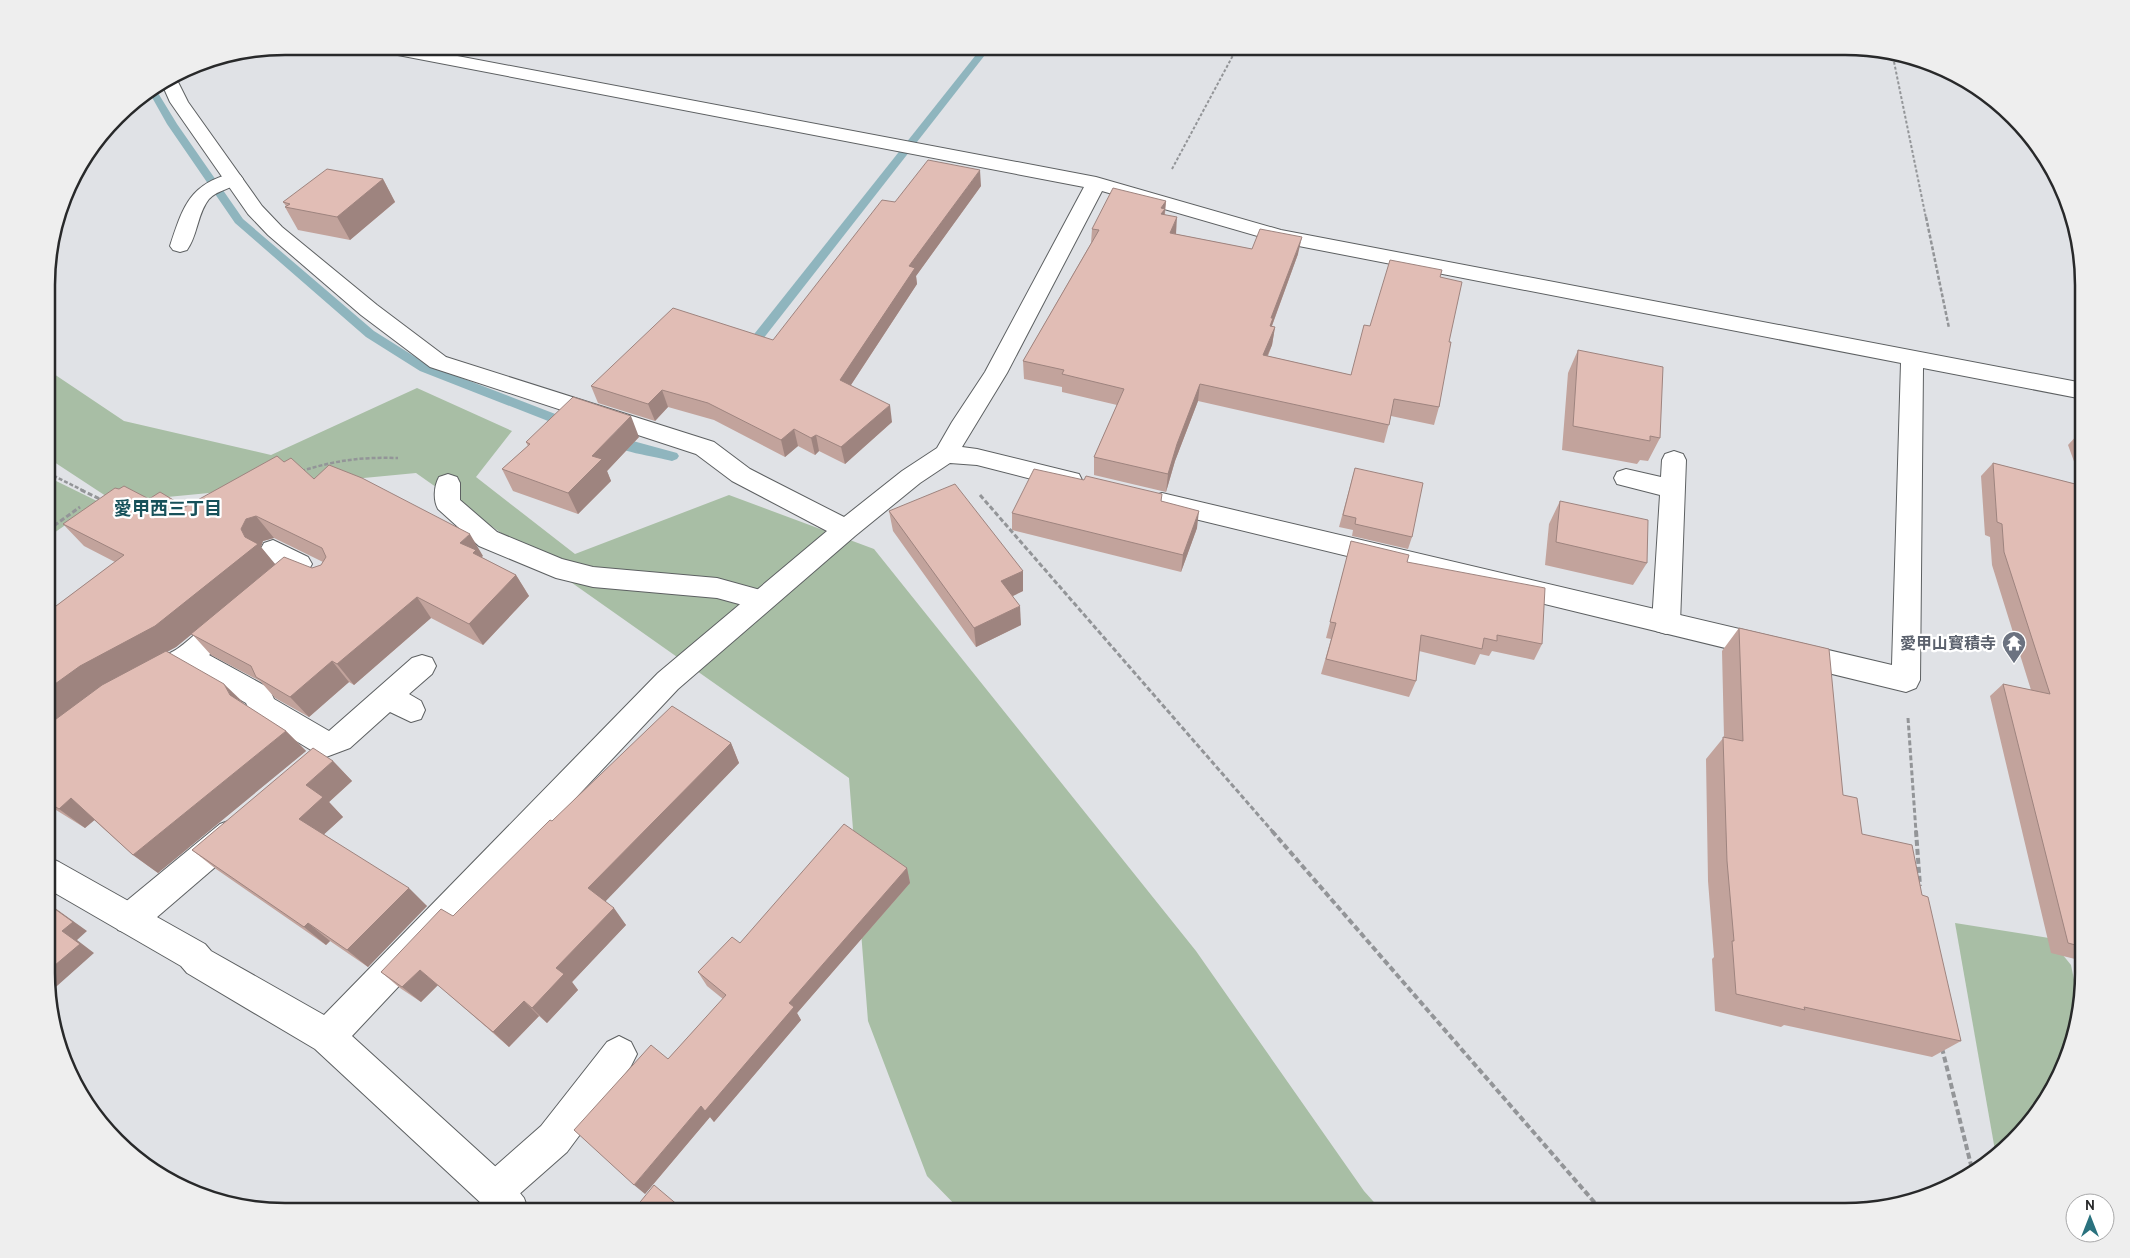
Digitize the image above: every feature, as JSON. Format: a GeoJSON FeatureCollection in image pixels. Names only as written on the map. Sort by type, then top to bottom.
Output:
{"type":"FeatureCollection","features":[{"type":"Feature","properties":{"kind":"street"},"geometry":{"type":"LineString","coordinates":[[425,55],[1096,183],[1278,236],[2075,389]]}},
{"type":"Feature","properties":{"kind":"street"},"geometry":{"type":"LineString","coordinates":[[171,85],[221,184],[255,210],[275,231],[369,310],[438,362],[705,448],[741,475],[846,530]]}},
{"type":"Feature","properties":{"kind":"street"},"geometry":{"type":"LineString","coordinates":[[326,1037],[668,681],[761,600],[846,530],[911,477],[946,454],[960,428],[996,373],[1096,183]]}},
{"type":"Feature","properties":{"kind":"street"},"geometry":{"type":"LineString","coordinates":[[180,246],[186,225],[200,198],[221,184]]}},
{"type":"Feature","properties":{"kind":"street"},"geometry":{"type":"LineString","coordinates":[[1142,497],[1906,680],[1912,357]]}},
{"type":"Feature","properties":{"kind":"street"},"geometry":{"type":"LineString","coordinates":[[946,454],[977,457],[1093,485]]}},
{"type":"Feature","properties":{"kind":"street"},"geometry":{"type":"LineString","coordinates":[[1666,623],[1674,460]]}},
{"type":"Feature","properties":{"kind":"street"},"geometry":{"type":"LineString","coordinates":[[1626,478],[1673,489]]}},
{"type":"Feature","properties":{"kind":"street"},"geometry":{"type":"LineString","coordinates":[[448,483],[447,503],[488,539],[556,568],[593,577],[717,588],[761,600]]}},
{"type":"Feature","properties":{"kind":"street"},"geometry":{"type":"LineString","coordinates":[[273,550],[310,569],[277,583]]}},
{"type":"Feature","properties":{"kind":"street"},"geometry":{"type":"LineString","coordinates":[[130,688],[187,657],[247,608]]}},
{"type":"Feature","properties":{"kind":"street"},"geometry":{"type":"LineString","coordinates":[[187,657],[259,696],[261,706],[319,755],[340,739],[399,703],[422,666]]}},
{"type":"Feature","properties":{"kind":"street"},"geometry":{"type":"LineString","coordinates":[[130,919],[251,817]]}},
{"type":"Feature","properties":{"kind":"street"},"geometry":{"type":"LineString","coordinates":[[55,876],[193,955],[199,962],[326,1037],[503,1202],[523,1165],[554,1139],[619,1054]]}},
{"type":"Feature","properties":{"kind":"path"},"geometry":{"type":"LineString","coordinates":[[1155,200],[1233,55]]}},
{"type":"Feature","properties":{"kind":"path"},"geometry":{"type":"LineString","coordinates":[[1894,60],[1956,366]]}},
{"type":"Feature","properties":{"kind":"path"},"geometry":{"type":"LineString","coordinates":[[946,454],[1595,1203]]}},
{"type":"Feature","properties":{"kind":"path"},"geometry":{"type":"LineString","coordinates":[[295,472],[331,462],[363,457],[398,458]]}},
{"type":"Feature","properties":{"kind":"path"},"geometry":{"type":"LineString","coordinates":[[55,476],[108,503]]}},
{"type":"Feature","properties":{"kind":"path"},"geometry":{"type":"LineString","coordinates":[[55,525],[80,507]]}},
{"type":"Feature","properties":{"kind":"path"},"geometry":{"type":"LineString","coordinates":[[61,521],[67,524]]}},
{"type":"Feature","properties":{"kind":"path"},"geometry":{"type":"LineString","coordinates":[[1906,680],[1920,888]]}},
{"type":"Feature","properties":{"kind":"path"},"geometry":{"type":"LineString","coordinates":[[1941,1043],[1971,1165]]}},
{"type":"Feature","properties":{"kind":"green space"},"geometry":{"type":"Polygon","coordinates":[[[55,375],[124,421],[271,455],[417,388],[512,431],[476,477],[575,554],[729,495],[874,549],[1196,951],[1364,1191],[1375,1203],[953,1203],[927,1176],[868,1021],[849,778],[416,473],[115,502],[55,463],[55,375]]]}},
{"type":"Feature","properties":{"kind":"green space"},"geometry":{"type":"Polygon","coordinates":[[[55,480],[99,502],[55,532],[55,480]]]}},
{"type":"Feature","properties":{"kind":"green space"},"geometry":{"type":"Polygon","coordinates":[[[1955,923],[2049,938],[2071,965],[2075,984],[2071,1018],[2058,1061],[2028,1113],[1995,1148],[1955,923]]]}},
{"type":"Feature","properties":{"kind":"building"},"geometry":{"type":"Polygon","coordinates":[[[928,160],[980,170],[909,266],[915,268],[840,380],[890,405],[841,447],[816,435],[811,438],[794,429],[781,440],[708,403],[662,390],[648,404],[591,386],[673,308],[773,340],[882,200],[895,202],[928,160]]]}},
{"type":"Feature","properties":{"kind":"building"},"geometry":{"type":"Polygon","coordinates":[[[327,169],[383,179],[337,217],[285,207],[290,204],[283,202],[327,169]]]}},
{"type":"Feature","properties":{"kind":"building"},"geometry":{"type":"Polygon","coordinates":[[[1113,188],[1166,201],[1161,208],[1165,209],[1161,214],[1177,217],[1170,233],[1252,249],[1260,229],[1302,237],[1271,318],[1273,318],[1270,326],[1275,327],[1263,355],[1351,375],[1364,325],[1370,326],[1390,260],[1442,270],[1440,277],[1462,282],[1449,342],[1451,342],[1439,407],[1394,399],[1389,425],[1200,384],[1177,444],[1168,474],[1094,457],[1124,389],[1062,374],[1064,370],[1023,361],[1099,230],[1092,229],[1113,188]]]}},
{"type":"Feature","properties":{"kind":"building"},"geometry":{"type":"Polygon","coordinates":[[[1578,350],[1663,367],[1660,438],[1650,436],[1650,441],[1573,426],[1578,350]]]}},
{"type":"Feature","properties":{"kind":"building"},"geometry":{"type":"Polygon","coordinates":[[[573,397],[631,416],[592,456],[602,459],[568,493],[502,469],[530,444],[526,442],[573,397]]]}},
{"type":"Feature","properties":{"kind":"building"},"geometry":{"type":"Polygon","coordinates":[[[277,456],[284,462],[291,458],[314,479],[329,465],[362,478],[470,534],[460,543],[476,550],[473,553],[516,575],[469,624],[417,597],[337,664],[332,661],[290,697],[256,677],[251,666],[191,634],[284,557],[312,568],[321,565],[326,557],[322,548],[256,516],[246,519],[241,529],[245,537],[258,544],[155,626],[80,666],[55,684],[55,607],[124,555],[63,524],[115,488],[119,489],[124,486],[149,499],[160,492],[185,507],[277,456]]]}},
{"type":"Feature","properties":{"kind":"building"},"geometry":{"type":"Polygon","coordinates":[[[1993,463],[2075,484],[2075,945],[2068,943],[2003,684],[2050,694],[2004,552],[2002,524],[1997,522],[1993,463]]]}},
{"type":"Feature","properties":{"kind":"building"},"geometry":{"type":"Polygon","coordinates":[[[1355,468],[1423,483],[1412,537],[1355,524],[1356,518],[1343,515],[1355,468]]]}},
{"type":"Feature","properties":{"kind":"building"},"geometry":{"type":"Polygon","coordinates":[[[1034,469],[1084,480],[1086,476],[1162,494],[1161,501],[1199,511],[1183,555],[1012,513],[1034,469]]]}},
{"type":"Feature","properties":{"kind":"building"},"geometry":{"type":"Polygon","coordinates":[[[955,484],[1023,571],[1001,581],[1020,606],[974,628],[889,511],[955,484]]]}},
{"type":"Feature","properties":{"kind":"building"},"geometry":{"type":"Polygon","coordinates":[[[1560,501],[1648,520],[1647,563],[1556,542],[1560,501]]]}},
{"type":"Feature","properties":{"kind":"building"},"geometry":{"type":"Polygon","coordinates":[[[1351,541],[1409,555],[1407,562],[1545,588],[1542,644],[1497,635],[1497,641],[1484,638],[1482,649],[1421,635],[1416,681],[1326,659],[1336,623],[1330,622],[1351,541]]]}},
{"type":"Feature","properties":{"kind":"building"},"geometry":{"type":"Polygon","coordinates":[[[1739,628],[1829,649],[1843,795],[1857,798],[1862,834],[1912,845],[1922,895],[1928,897],[1961,1041],[1804,1007],[1805,1010],[1736,994],[1732,941],[1734,941],[1727,861],[1723,737],[1743,741],[1739,628]]]}},
{"type":"Feature","properties":{"kind":"building"},"geometry":{"type":"Polygon","coordinates":[[[166,651],[224,684],[230,695],[286,731],[133,855],[71,798],[59,809],[55,806],[55,720],[102,685],[166,651]]]}},
{"type":"Feature","properties":{"kind":"building"},"geometry":{"type":"Polygon","coordinates":[[[672,706],[731,743],[588,888],[614,908],[556,968],[564,974],[532,1008],[524,1001],[493,1032],[420,970],[402,987],[381,972],[441,909],[453,916],[550,820],[552,821],[672,706]]]}},
{"type":"Feature","properties":{"kind":"building"},"geometry":{"type":"Polygon","coordinates":[[[313,748],[333,761],[306,785],[323,797],[299,819],[409,888],[347,950],[308,923],[304,927],[192,850],[313,748]]]}},
{"type":"Feature","properties":{"kind":"building"},"geometry":{"type":"Polygon","coordinates":[[[844,824],[907,868],[789,1003],[794,1007],[705,1111],[701,1106],[634,1185],[574,1130],[651,1045],[668,1059],[726,995],[698,972],[732,937],[740,943],[844,824]]]}},
{"type":"Feature","properties":{"kind":"building"},"geometry":{"type":"Polygon","coordinates":[[[55,909],[73,922],[62,931],[80,944],[55,965],[55,909]]]}},
{"type":"Feature","properties":{"kind":"building"},"geometry":{"type":"Polygon","coordinates":[[[654,1185],[675,1203],[639,1203],[654,1185]]]}},
{"type":"Feature","properties":{"kind":"waterway"},"geometry":{"type":"LineString","coordinates":[[759,336],[981,55]]}},
{"type":"Feature","properties":{"kind":"waterway"},"geometry":{"type":"LineString","coordinates":[[155,95],[172,124],[239,221],[370,334],[424,368],[571,425]]}},
{"type":"Feature","properties":{"kind":"waterway"},"geometry":{"type":"LineString","coordinates":[[611,440],[672,456]]}},
{"type":"Feature","properties":{"kind":"place","name":"愛甲山寳積寺"},"geometry":{"type":"Point","coordinates":[2014,664]}},
{"type":"Feature","properties":{"kind":"district","name":"愛甲西三丁目"},"geometry":{"type":"Point","coordinates":[168,509]}}]}
